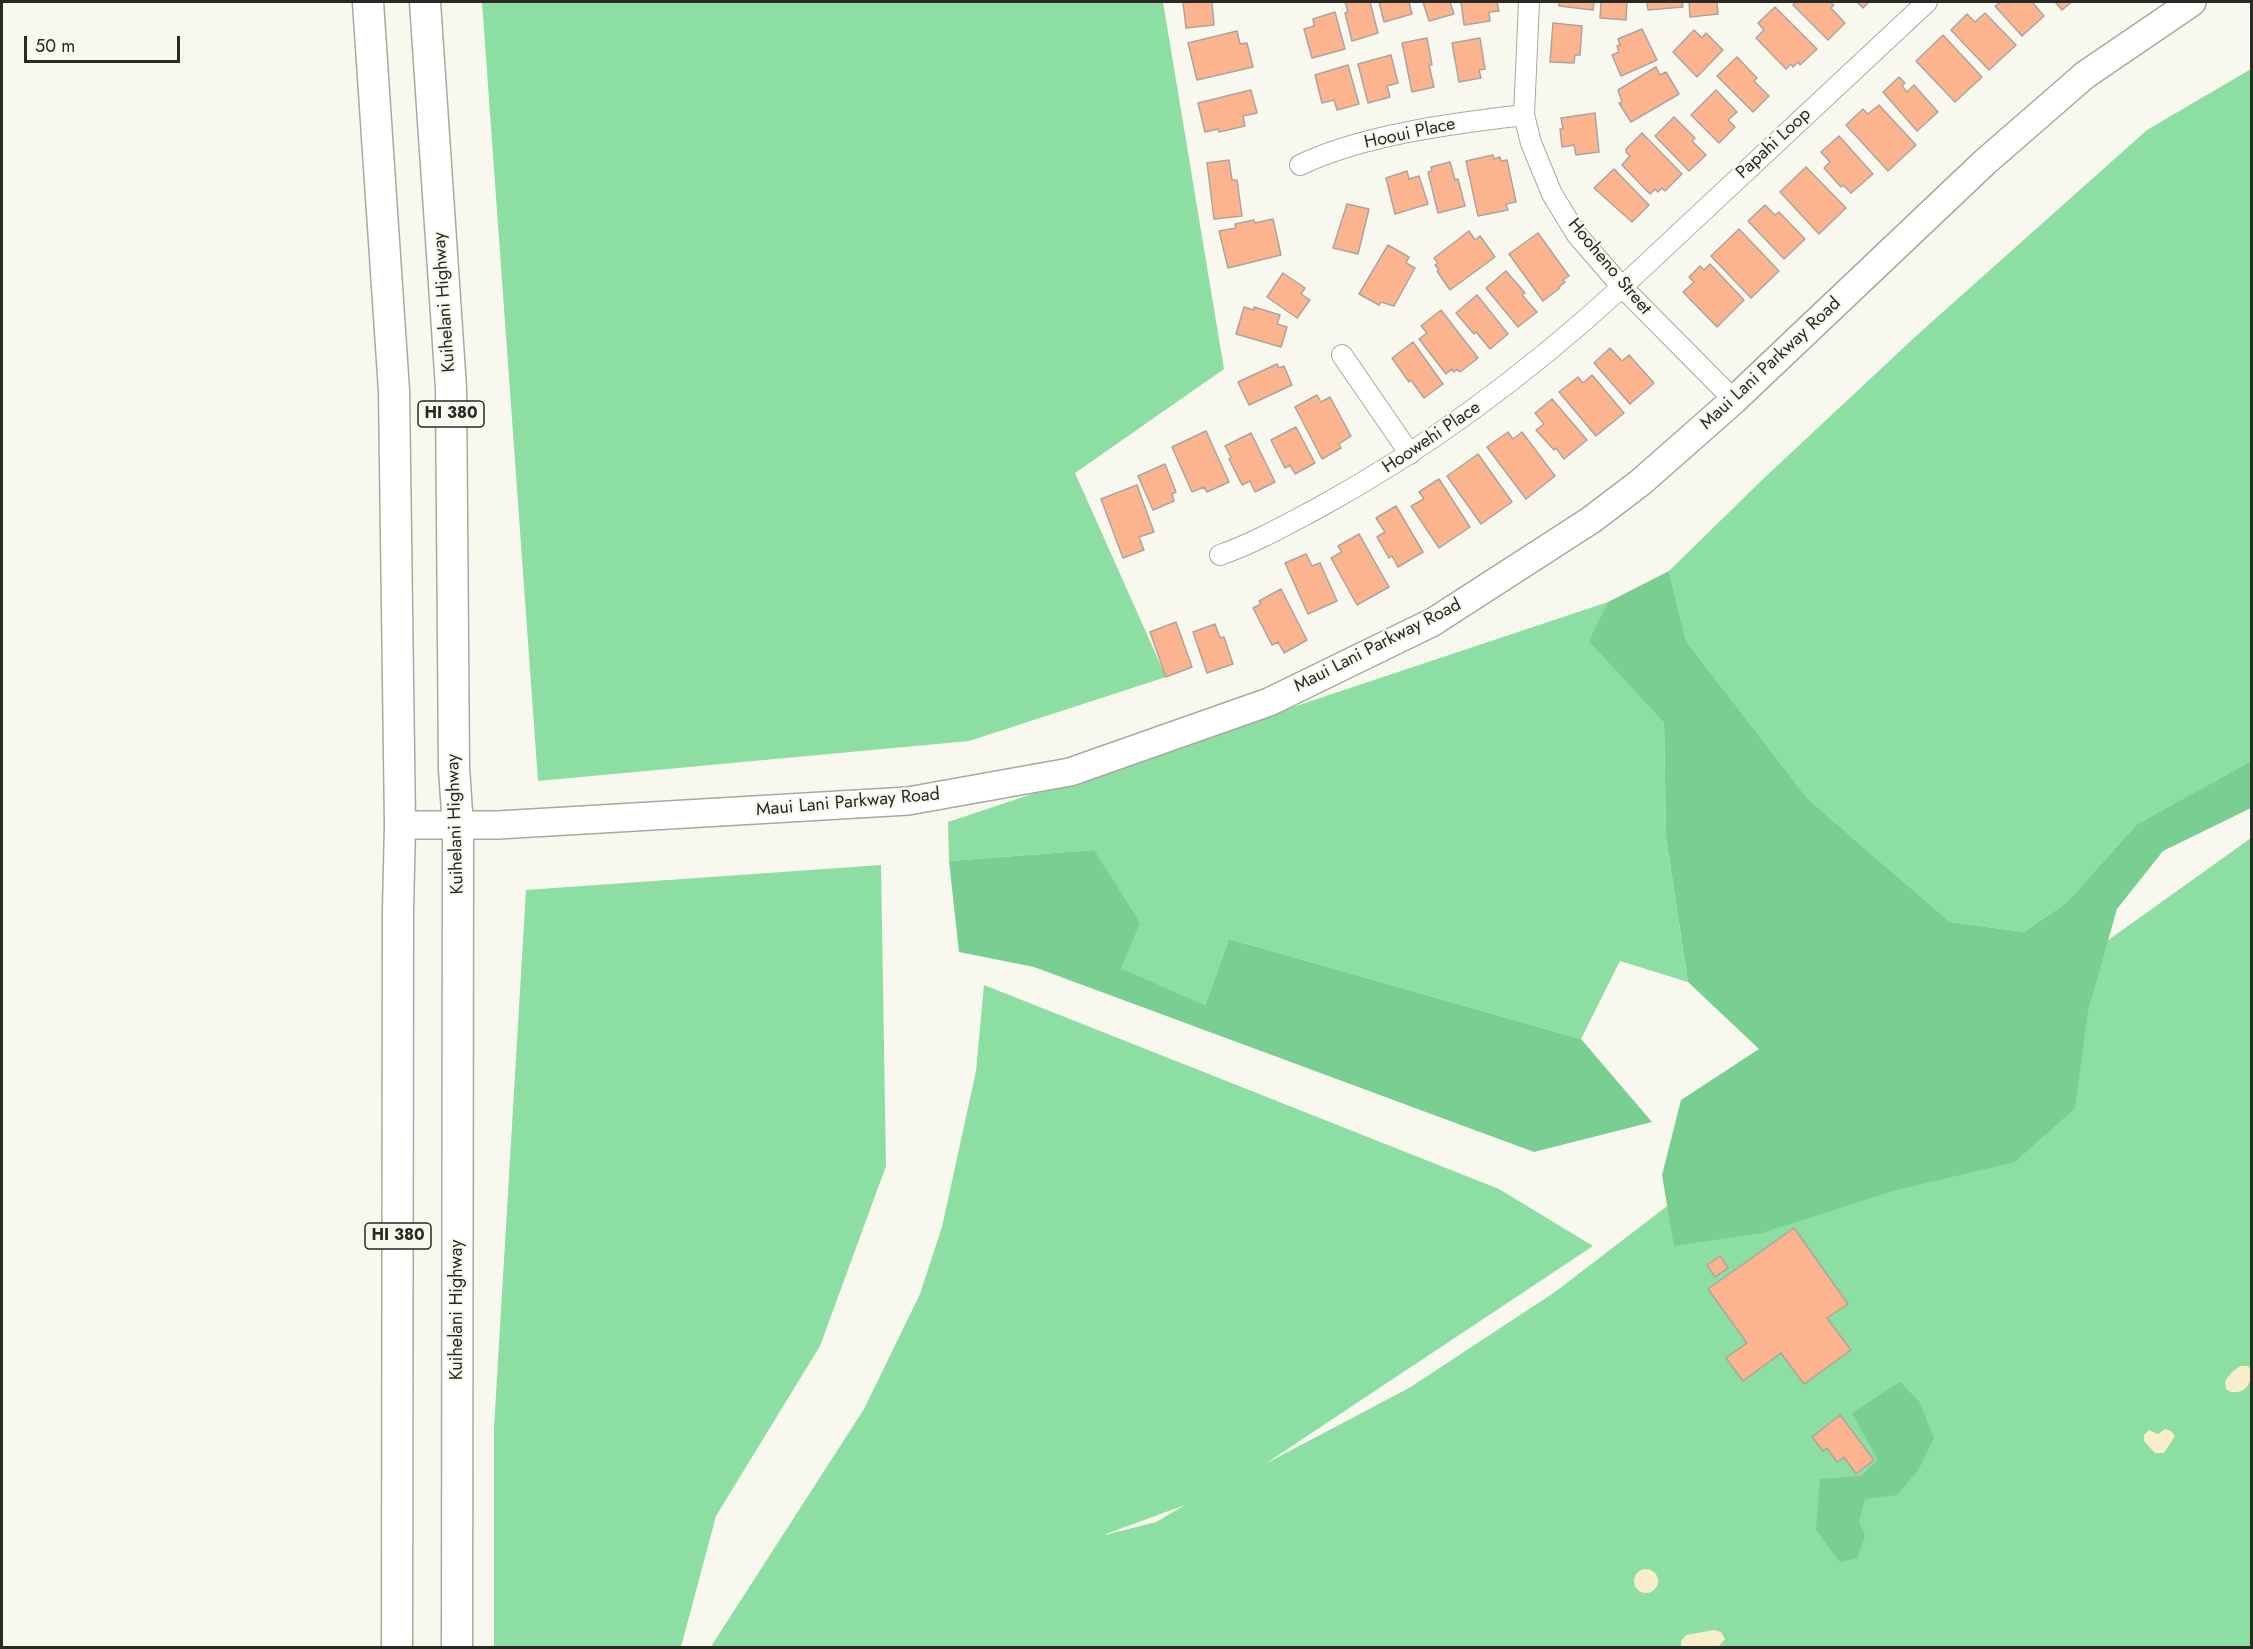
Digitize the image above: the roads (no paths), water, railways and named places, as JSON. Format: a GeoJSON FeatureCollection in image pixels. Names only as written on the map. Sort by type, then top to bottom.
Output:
{"type":"FeatureCollection","features":[{"type":"Feature","properties":{"kind":"main road","name":"HI 380"},"geometry":{"type":"LineString","coordinates":[[368,2],[394,391],[400,825],[398,1647]]}},
{"type":"Feature","properties":{"kind":"main road","name":"Kuihelani Highway"},"geometry":{"type":"LineString","coordinates":[[425,2],[451,388],[454,769],[458,826],[457,1647]]}},
{"type":"Feature","properties":{"kind":"main road","name":"Maui Lani Parkway Road"},"geometry":{"type":"LineString","coordinates":[[400,825],[458,826],[657,817],[908,801],[1070,772],[1269,702],[1432,622],[1591,520],[1641,482],[1734,400],[2001,147],[2085,75],[2192,2]]}},
{"type":"Feature","properties":{"kind":"street","name":"Hooheno Street"},"geometry":{"type":"LineString","coordinates":[[1529,2],[1524,115],[1531,143],[1552,194],[1577,235],[1622,287],[1734,400]]}},
{"type":"Feature","properties":{"kind":"street","name":"Papahi Loop"},"geometry":{"type":"LineString","coordinates":[[1622,287],[1927,2]]}},
{"type":"Feature","properties":{"kind":"street","name":"Hooui Place"},"geometry":{"type":"LineString","coordinates":[[1300,165],[1319,156],[1378,140],[1462,122],[1524,115]]}},
{"type":"Feature","properties":{"kind":"street","name":"Hoowehi Place"},"geometry":{"type":"LineString","coordinates":[[1220,555],[1243,546],[1365,483],[1410,454],[1506,386],[1622,287]]}},
{"type":"Feature","properties":{"kind":"street"},"geometry":{"type":"LineString","coordinates":[[1342,355],[1410,454]]}}]}
